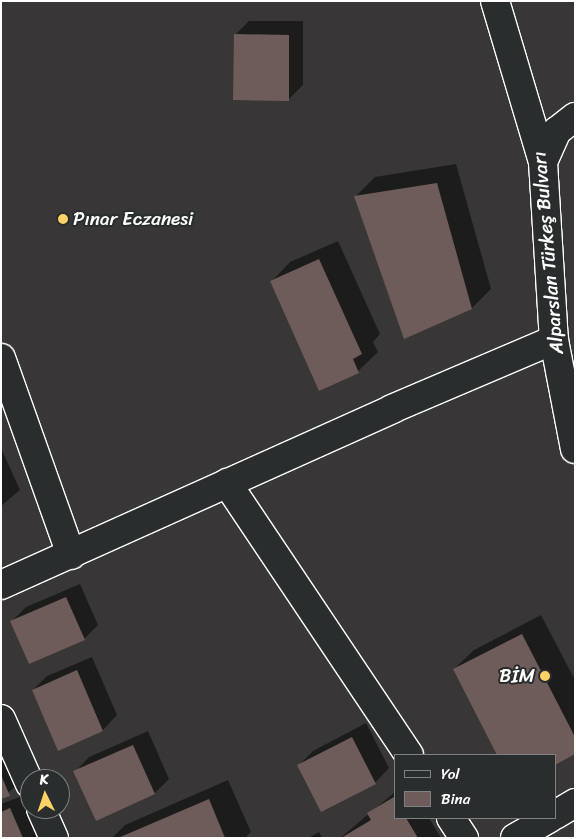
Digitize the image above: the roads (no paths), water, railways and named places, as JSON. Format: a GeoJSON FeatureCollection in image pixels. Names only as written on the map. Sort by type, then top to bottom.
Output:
{"type":"FeatureCollection","features":[{"type":"Feature","properties":{"kind":"street","name":"Alparslan Türkeş Bulvarı"},"geometry":{"type":"LineString","coordinates":[[495,1],[543,162],[554,340],[575,449]]}},
{"type":"Feature","properties":{"kind":"street"},"geometry":{"type":"LineString","coordinates":[[543,162],[557,132],[575,117]]}},
{"type":"Feature","properties":{"kind":"street"},"geometry":{"type":"LineString","coordinates":[[1,586],[554,340]]}},
{"type":"Feature","properties":{"kind":"street"},"geometry":{"type":"LineString","coordinates":[[1,358],[71,554]]}},
{"type":"Feature","properties":{"kind":"street"},"geometry":{"type":"LineString","coordinates":[[227,484],[408,754]]}},
{"type":"Feature","properties":{"kind":"street"},"geometry":{"type":"LineString","coordinates":[[1,719],[23,769]]}},
{"type":"Feature","properties":{"kind":"street"},"geometry":{"type":"LineString","coordinates":[[556,814],[575,803]]}},
{"type":"Feature","properties":{"kind":"street"},"geometry":{"type":"LineString","coordinates":[[45,819],[54,838]]}},
{"type":"Feature","properties":{"kind":"street"},"geometry":{"type":"LineString","coordinates":[[452,819],[464,838]]}},
{"type":"Feature","properties":{"kind":"street"},"geometry":{"type":"LineString","coordinates":[[515,838],[548,819]]}},
{"type":"Feature","properties":{"kind":"place","name":"Pınar Eczanesi"},"geometry":{"type":"Point","coordinates":[63,219]}},
{"type":"Feature","properties":{"kind":"place","name":"BİM"},"geometry":{"type":"Point","coordinates":[545,676]}}]}
